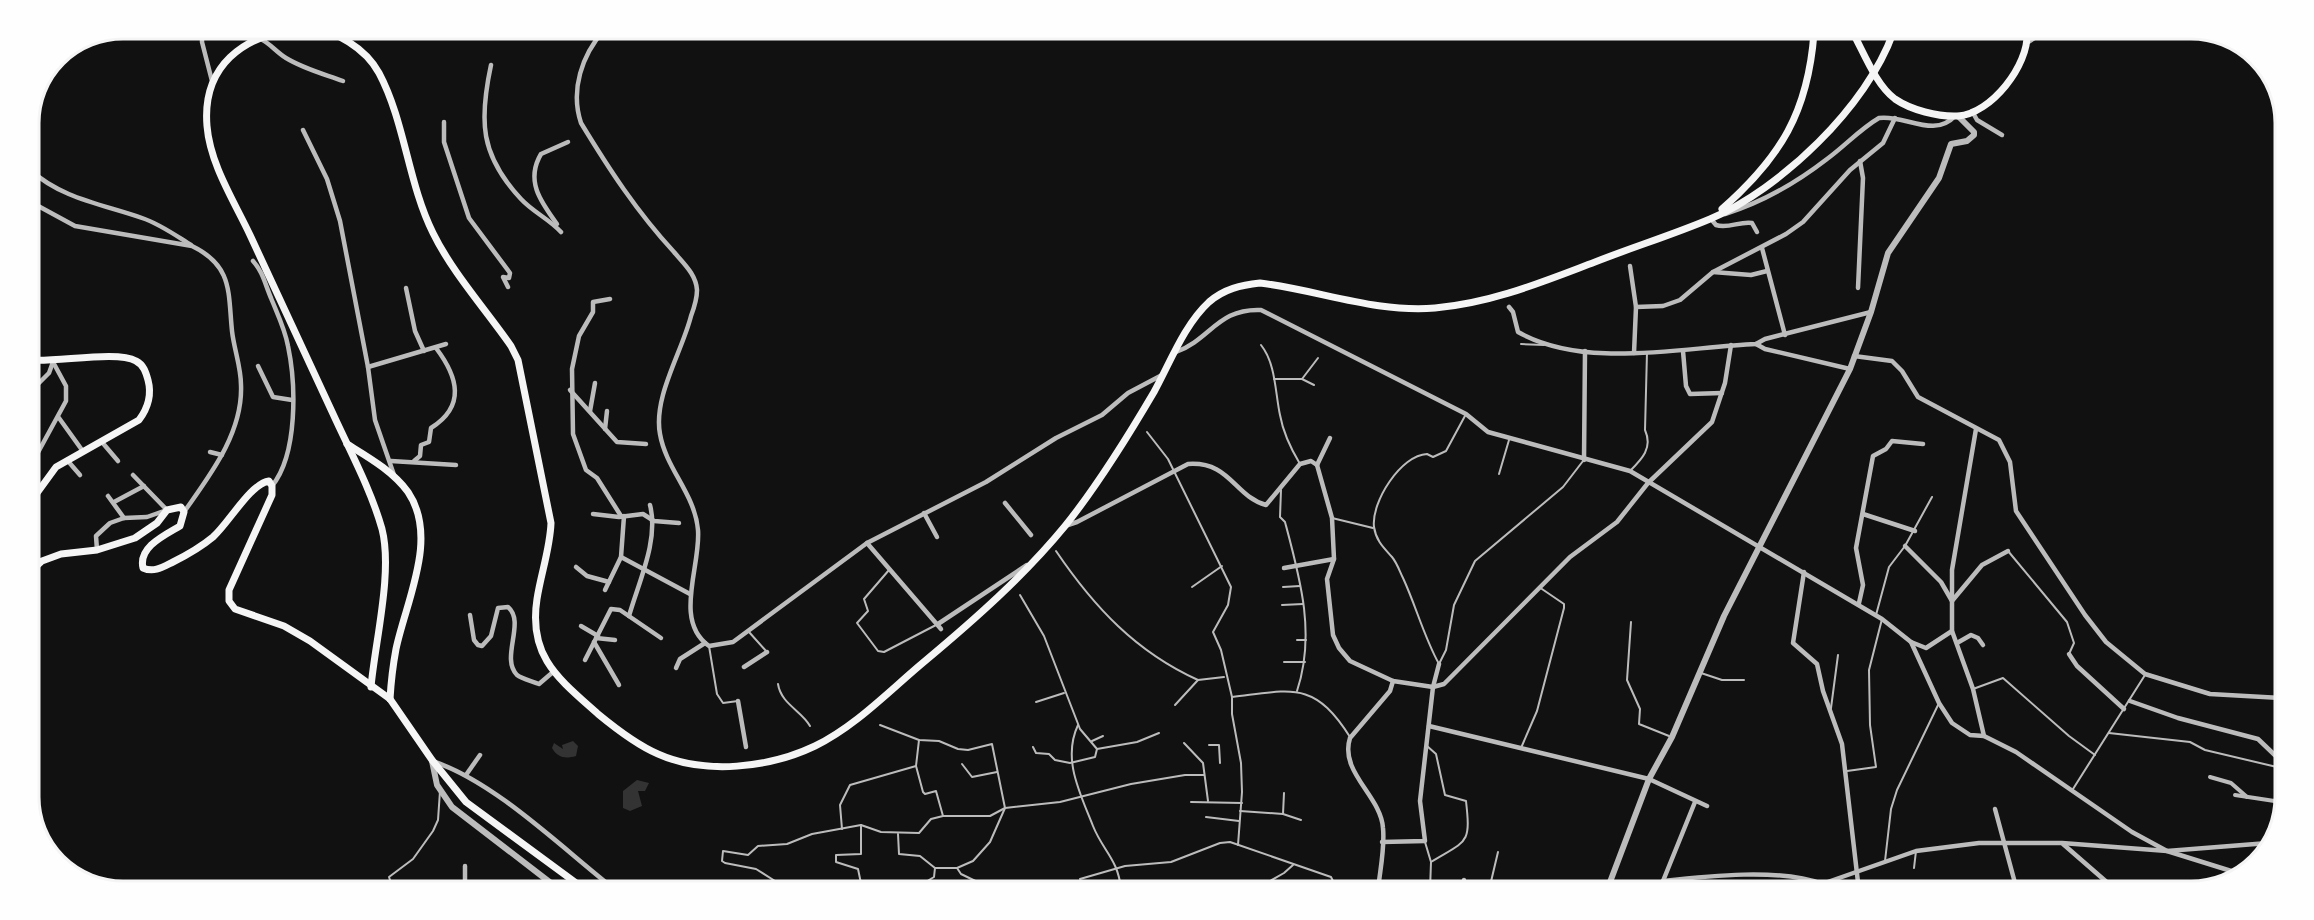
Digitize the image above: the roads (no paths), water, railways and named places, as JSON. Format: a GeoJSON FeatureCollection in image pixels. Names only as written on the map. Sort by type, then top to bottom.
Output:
{"type":"FeatureCollection","features":[{"type":"Feature","properties":{"kind":"main road"},"geometry":{"type":"LineString","coordinates":[[257,39],[233,54],[212,81],[207,127],[218,167],[346,444],[382,531],[383,592],[371,687]]}},
{"type":"Feature","properties":{"kind":"main road"},"geometry":{"type":"LineString","coordinates":[[343,39],[364,55],[378,72],[388,96],[417,194],[432,232],[442,251],[511,346],[518,360],[550,509],[550,544],[535,619],[536,640],[553,672],[603,717],[661,756],[706,765],[757,764],[777,760],[817,745],[856,718],[945,644],[1030,563],[1065,526],[1127,439],[1200,312],[1210,301],[1221,294],[1246,285],[1279,286],[1376,305],[1432,308],[1456,305],[1505,296],[1711,219],[1746,199],[1802,158],[1853,103],[1885,55],[1891,39]]}},
{"type":"Feature","properties":{"kind":"main road"},"geometry":{"type":"LineString","coordinates":[[1711,219],[1753,182],[1784,140],[1804,96],[1812,66],[1814,39]]}},
{"type":"Feature","properties":{"kind":"main road"},"geometry":{"type":"LineString","coordinates":[[1856,39],[1877,76],[1894,98],[1930,112],[1957,116],[1972,111],[1995,96],[2012,79],[2028,43],[2028,39]]}},
{"type":"Feature","properties":{"kind":"main road"},"geometry":{"type":"LineString","coordinates":[[39,361],[53,362],[120,357],[135,360],[145,369],[150,387],[145,411],[131,426],[82,450],[56,467],[39,489]]}},
{"type":"Feature","properties":{"kind":"main road"},"geometry":{"type":"LineString","coordinates":[[346,444],[395,478],[407,492],[416,508],[420,527],[415,578],[396,650],[390,699]]}},
{"type":"Feature","properties":{"kind":"main road"},"geometry":{"type":"LineString","coordinates":[[39,564],[61,554],[97,550],[135,538],[157,523],[167,510],[181,507],[184,512],[180,525],[146,551],[141,561],[143,568],[150,572],[159,569],[190,553],[213,537],[253,489],[269,481],[272,486],[272,495],[234,577],[230,601],[235,609],[284,626],[310,641],[390,699],[432,760],[466,802],[573,881]]}},
{"type":"Feature","properties":{"kind":"street"},"geometry":{"type":"LineString","coordinates":[[204,39],[212,81]]}},
{"type":"Feature","properties":{"kind":"street"},"geometry":{"type":"LineString","coordinates":[[260,39],[298,64],[343,81]]}},
{"type":"Feature","properties":{"kind":"street"},"geometry":{"type":"LineString","coordinates":[[596,39],[578,78],[578,112],[581,123],[622,189],[686,266],[694,277],[697,287],[686,338],[663,394],[659,414],[660,434],[666,455],[692,501],[698,529],[698,554],[689,602],[696,632],[707,645]]}},
{"type":"Feature","properties":{"kind":"street"},"geometry":{"type":"LineString","coordinates":[[2028,43],[2034,39]]}},
{"type":"Feature","properties":{"kind":"street"},"geometry":{"type":"LineString","coordinates":[[491,65],[482,122],[493,158],[521,199],[552,221],[561,232],[537,194],[533,174],[541,154],[568,142]]}},
{"type":"Feature","properties":{"kind":"street"},"geometry":{"type":"LineString","coordinates":[[1972,111],[1977,120],[2002,135]]}},
{"type":"Feature","properties":{"kind":"street"},"geometry":{"type":"LineString","coordinates":[[1610,881],[1649,779],[1672,737],[1758,545],[1850,369],[1871,312],[1888,253],[1939,178],[1951,144],[1967,141],[1974,135],[1974,132],[1957,116],[1943,126],[1935,127],[1888,117],[1872,122],[1828,159],[1782,190],[1748,207],[1711,219]]}},
{"type":"Feature","properties":{"kind":"street"},"geometry":{"type":"LineString","coordinates":[[1636,307],[1663,306],[1680,300],[1713,272],[1762,248],[1803,222],[1860,161],[1883,144],[1894,118]]}},
{"type":"Feature","properties":{"kind":"street"},"geometry":{"type":"LineString","coordinates":[[444,122],[444,142],[469,218],[510,273],[510,277],[503,277],[508,287]]}},
{"type":"Feature","properties":{"kind":"street"},"geometry":{"type":"LineString","coordinates":[[303,130],[327,179],[340,220],[368,367],[375,420],[395,478]]}},
{"type":"Feature","properties":{"kind":"street"},"geometry":{"type":"LineString","coordinates":[[1858,288],[1863,178],[1860,161]]}},
{"type":"Feature","properties":{"kind":"street"},"geometry":{"type":"LineString","coordinates":[[39,176],[60,190],[90,204],[144,218],[203,251],[228,282],[232,332],[242,384],[240,403],[222,456],[184,512]]}},
{"type":"Feature","properties":{"kind":"street"},"geometry":{"type":"LineString","coordinates":[[39,206],[75,226],[192,246]]}},
{"type":"Feature","properties":{"kind":"street"},"geometry":{"type":"LineString","coordinates":[[1711,219],[1721,227],[1752,224],[1757,232]]}},
{"type":"Feature","properties":{"kind":"street"},"geometry":{"type":"LineString","coordinates":[[1762,248],[1785,334]]}},
{"type":"Feature","properties":{"kind":"street"},"geometry":{"type":"LineString","coordinates":[[253,261],[263,272],[288,346],[292,400],[291,434],[280,476],[272,486]]}},
{"type":"Feature","properties":{"kind":"street"},"geometry":{"type":"LineString","coordinates":[[1630,266],[1636,307],[1634,353]]}},
{"type":"Feature","properties":{"kind":"street"},"geometry":{"type":"LineString","coordinates":[[1713,272],[1751,275],[1767,271]]}},
{"type":"Feature","properties":{"kind":"street"},"geometry":{"type":"LineString","coordinates":[[406,288],[415,331],[424,351]]}},
{"type":"Feature","properties":{"kind":"street"},"geometry":{"type":"LineString","coordinates":[[605,590],[621,556],[623,516],[597,478],[586,470],[582,463],[582,456],[574,442],[570,390],[574,352],[580,332],[593,312],[593,302],[610,299]]}},
{"type":"Feature","properties":{"kind":"street"},"geometry":{"type":"LineString","coordinates":[[1509,307],[1513,312],[1518,332],[1544,345],[1586,351],[1634,353],[1756,344],[1765,339],[1871,312]]}},
{"type":"Feature","properties":{"kind":"street"},"geometry":{"type":"LineString","coordinates":[[1176,352],[1192,346],[1229,315],[1245,310],[1261,310],[1466,414],[1488,432],[1630,471],[1859,603],[1911,642],[1926,648],[1934,646],[1952,631]]}},
{"type":"Feature","properties":{"kind":"street"},"geometry":{"type":"LineString","coordinates":[[368,367],[446,344]]}},
{"type":"Feature","properties":{"kind":"street"},"geometry":{"type":"LineString","coordinates":[[1756,344],[1765,349],[1850,369]]}},
{"type":"Feature","properties":{"kind":"street"},"geometry":{"type":"LineString","coordinates":[[1065,526],[1077,522],[1188,464],[1202,463],[1215,467],[1227,474],[1253,499],[1266,505],[1281,490],[1300,464],[1311,461],[1317,465],[1332,518],[1334,559],[1327,579],[1333,635],[1339,648],[1350,661],[1393,681],[1433,687],[1444,684],[1570,557],[1617,522],[1648,483],[1712,422],[1722,393],[1731,345]]}},
{"type":"Feature","properties":{"kind":"street"},"geometry":{"type":"LineString","coordinates":[[414,461],[420,456],[422,445],[429,442],[431,428],[451,411],[454,397],[452,370],[436,348]]}},
{"type":"Feature","properties":{"kind":"street"},"geometry":{"type":"LineString","coordinates":[[1584,460],[1586,351]]}},
{"type":"Feature","properties":{"kind":"street"},"geometry":{"type":"LineString","coordinates":[[1683,351],[1686,386],[1690,394],[1722,393]]}},
{"type":"Feature","properties":{"kind":"street"},"geometry":{"type":"LineString","coordinates":[[1854,356],[1892,361],[1902,371],[1918,397],[1976,429],[1988,432],[2004,447],[2012,473],[2016,511],[2085,615],[2106,642],[2145,674],[2210,694],[2275,698]]}},
{"type":"Feature","properties":{"kind":"street"},"geometry":{"type":"LineString","coordinates":[[39,383],[49,373],[53,362]]}},
{"type":"Feature","properties":{"kind":"street"},"geometry":{"type":"LineString","coordinates":[[39,448],[66,401],[66,386],[53,362]]}},
{"type":"Feature","properties":{"kind":"street"},"geometry":{"type":"LineString","coordinates":[[258,366],[273,397],[292,400]]}},
{"type":"Feature","properties":{"kind":"street"},"geometry":{"type":"LineString","coordinates":[[676,668],[681,659],[707,645],[733,642],[771,616],[799,591],[867,543],[986,482],[1056,438],[1102,415],[1128,393],[1164,374]]}},
{"type":"Feature","properties":{"kind":"street"},"geometry":{"type":"LineString","coordinates":[[590,411],[595,384]]}},
{"type":"Feature","properties":{"kind":"street"},"geometry":{"type":"LineString","coordinates":[[570,390],[617,442],[646,444]]}},
{"type":"Feature","properties":{"kind":"street"},"geometry":{"type":"LineString","coordinates":[[605,429],[607,411]]}},
{"type":"Feature","properties":{"kind":"street"},"geometry":{"type":"LineString","coordinates":[[58,418],[82,450]]}},
{"type":"Feature","properties":{"kind":"street"},"geometry":{"type":"LineString","coordinates":[[1976,429],[1952,570],[1952,631],[1973,689],[1984,736]]}},
{"type":"Feature","properties":{"kind":"street"},"geometry":{"type":"LineString","coordinates":[[1317,465],[1330,438]]}},
{"type":"Feature","properties":{"kind":"street"},"geometry":{"type":"LineString","coordinates":[[101,441],[118,461]]}},
{"type":"Feature","properties":{"kind":"street"},"geometry":{"type":"LineString","coordinates":[[1859,603],[1863,585],[1856,548],[1874,456],[1886,449],[1892,441],[1923,444]]}},
{"type":"Feature","properties":{"kind":"street"},"geometry":{"type":"LineString","coordinates":[[210,452],[222,456]]}},
{"type":"Feature","properties":{"kind":"street"},"geometry":{"type":"LineString","coordinates":[[67,460],[80,475]]}},
{"type":"Feature","properties":{"kind":"street"},"geometry":{"type":"LineString","coordinates":[[391,461],[456,465]]}},
{"type":"Feature","properties":{"kind":"street"},"geometry":{"type":"LineString","coordinates":[[97,550],[96,536],[100,531],[124,518],[147,517],[167,510],[133,475]]}},
{"type":"Feature","properties":{"kind":"street"},"geometry":{"type":"LineString","coordinates":[[114,502],[144,486]]}},
{"type":"Feature","properties":{"kind":"street"},"geometry":{"type":"LineString","coordinates":[[108,496],[124,518]]}},
{"type":"Feature","properties":{"kind":"street"},"geometry":{"type":"LineString","coordinates":[[1005,503],[1031,535]]}},
{"type":"Feature","properties":{"kind":"street"},"geometry":{"type":"LineString","coordinates":[[629,616],[654,521],[650,505]]}},
{"type":"Feature","properties":{"kind":"street"},"geometry":{"type":"LineString","coordinates":[[924,513],[937,537]]}},
{"type":"Feature","properties":{"kind":"street"},"geometry":{"type":"LineString","coordinates":[[593,514],[623,516],[643,514],[654,521],[679,523]]}},
{"type":"Feature","properties":{"kind":"street"},"geometry":{"type":"LineString","coordinates":[[1863,514],[1915,531]]}},
{"type":"Feature","properties":{"kind":"street"},"geometry":{"type":"LineString","coordinates":[[867,543],[940,627],[1030,563]]}},
{"type":"Feature","properties":{"kind":"street"},"geometry":{"type":"LineString","coordinates":[[1905,546],[1941,582],[1952,602]]}},
{"type":"Feature","properties":{"kind":"street"},"geometry":{"type":"LineString","coordinates":[[1952,602],[1982,565],[2008,551]]}},
{"type":"Feature","properties":{"kind":"street"},"geometry":{"type":"LineString","coordinates":[[621,556],[690,594]]}},
{"type":"Feature","properties":{"kind":"street"},"geometry":{"type":"LineString","coordinates":[[1284,568],[1334,559]]}},
{"type":"Feature","properties":{"kind":"street"},"geometry":{"type":"LineString","coordinates":[[576,567],[587,576],[609,582]]}},
{"type":"Feature","properties":{"kind":"street"},"geometry":{"type":"LineString","coordinates":[[1804,572],[1793,643],[1817,664],[1823,691],[1831,708],[1847,771],[1858,881]]}},
{"type":"Feature","properties":{"kind":"street"},"geometry":{"type":"LineString","coordinates":[[470,615],[474,640],[478,645],[482,645],[491,636],[498,608],[508,607],[513,618],[512,655],[515,672],[539,684],[553,672]]}},
{"type":"Feature","properties":{"kind":"street"},"geometry":{"type":"LineString","coordinates":[[585,660],[611,609],[620,610],[661,638]]}},
{"type":"Feature","properties":{"kind":"street"},"geometry":{"type":"LineString","coordinates":[[581,626],[596,639],[619,685]]}},
{"type":"Feature","properties":{"kind":"street"},"geometry":{"type":"LineString","coordinates":[[1957,643],[1974,635],[1983,645]]}},
{"type":"Feature","properties":{"kind":"street"},"geometry":{"type":"LineString","coordinates":[[596,639],[615,640]]}},
{"type":"Feature","properties":{"kind":"street"},"geometry":{"type":"LineString","coordinates":[[1911,642],[1939,703],[1952,723],[1970,735],[1984,736],[2016,752],[2133,832],[2167,851],[2230,871]]}},
{"type":"Feature","properties":{"kind":"street"},"geometry":{"type":"LineString","coordinates":[[744,667],[767,652]]}},
{"type":"Feature","properties":{"kind":"street"},"geometry":{"type":"LineString","coordinates":[[2069,654],[2077,666],[2124,709]]}},
{"type":"Feature","properties":{"kind":"street"},"geometry":{"type":"LineString","coordinates":[[1382,842],[1425,841],[1420,801],[1433,687],[1439,664]]}},
{"type":"Feature","properties":{"kind":"street"},"geometry":{"type":"LineString","coordinates":[[1379,881],[1384,828],[1380,815],[1348,756],[1350,738],[1390,691],[1393,681]]}},
{"type":"Feature","properties":{"kind":"street"},"geometry":{"type":"LineString","coordinates":[[738,701],[747,747]]}},
{"type":"Feature","properties":{"kind":"street"},"geometry":{"type":"LineString","coordinates":[[2130,701],[2178,718],[2258,739],[2275,755]]}},
{"type":"Feature","properties":{"kind":"street"},"geometry":{"type":"LineString","coordinates":[[1429,726],[1649,779],[1707,806]]}},
{"type":"Feature","properties":{"kind":"street"},"geometry":{"type":"LineString","coordinates":[[466,775],[480,755]]}},
{"type":"Feature","properties":{"kind":"street"},"geometry":{"type":"LineString","coordinates":[[432,760],[459,770],[516,809],[604,881]]}},
{"type":"Feature","properties":{"kind":"street"},"geometry":{"type":"LineString","coordinates":[[432,760],[440,790],[452,807],[469,823],[547,881]]}},
{"type":"Feature","properties":{"kind":"street"},"geometry":{"type":"LineString","coordinates":[[2210,777],[2231,783],[2248,797]]}},
{"type":"Feature","properties":{"kind":"street"},"geometry":{"type":"LineString","coordinates":[[2235,795],[2275,801]]}},
{"type":"Feature","properties":{"kind":"street"},"geometry":{"type":"LineString","coordinates":[[1695,802],[1663,881],[1708,876],[1804,877],[1814,881]]}},
{"type":"Feature","properties":{"kind":"street"},"geometry":{"type":"LineString","coordinates":[[1995,809],[2014,881]]}},
{"type":"Feature","properties":{"kind":"street"},"geometry":{"type":"LineString","coordinates":[[1831,881],[1916,851],[2004,841],[2167,851],[2261,844]]}},
{"type":"Feature","properties":{"kind":"street"},"geometry":{"type":"LineString","coordinates":[[2062,843],[2106,881]]}},
{"type":"Feature","properties":{"kind":"street"},"geometry":{"type":"LineString","coordinates":[[465,866],[465,881]]}},
{"type":"Feature","properties":{"kind":"lane"},"geometry":{"type":"LineString","coordinates":[[1521,344],[1544,345]]}},
{"type":"Feature","properties":{"kind":"lane"},"geometry":{"type":"LineString","coordinates":[[1262,345],[1270,362],[1280,417],[1288,442],[1300,464]]}},
{"type":"Feature","properties":{"kind":"lane"},"geometry":{"type":"LineString","coordinates":[[1630,471],[1647,451],[1648,442],[1645,430],[1647,352]]}},
{"type":"Feature","properties":{"kind":"lane"},"geometry":{"type":"LineString","coordinates":[[1302,379],[1318,358]]}},
{"type":"Feature","properties":{"kind":"lane"},"geometry":{"type":"LineString","coordinates":[[1274,379],[1302,379],[1314,385]]}},
{"type":"Feature","properties":{"kind":"lane"},"geometry":{"type":"LineString","coordinates":[[1439,664],[1429,645],[1418,611],[1393,558],[1383,551],[1374,528],[1377,509],[1390,478],[1413,457],[1427,454],[1433,457],[1446,451],[1466,414]]}},
{"type":"Feature","properties":{"kind":"lane"},"geometry":{"type":"LineString","coordinates":[[1146,432],[1174,471],[1231,587],[1228,605],[1213,632],[1221,650],[1225,677],[1232,697],[1232,714],[1241,763],[1242,803],[1238,845]]}},
{"type":"Feature","properties":{"kind":"lane"},"geometry":{"type":"LineString","coordinates":[[1499,474],[1510,437]]}},
{"type":"Feature","properties":{"kind":"lane"},"geometry":{"type":"LineString","coordinates":[[1439,664],[1446,650],[1454,605],[1475,561],[1563,487],[1584,460]]}},
{"type":"Feature","properties":{"kind":"lane"},"geometry":{"type":"LineString","coordinates":[[1281,490],[1280,517],[1285,522],[1297,566],[1307,640],[1306,662],[1297,691]]}},
{"type":"Feature","properties":{"kind":"lane"},"geometry":{"type":"LineString","coordinates":[[1876,615],[1889,567],[1915,531],[1932,497]]}},
{"type":"Feature","properties":{"kind":"lane"},"geometry":{"type":"LineString","coordinates":[[1332,518],[1374,528]]}},
{"type":"Feature","properties":{"kind":"lane"},"geometry":{"type":"LineString","coordinates":[[1056,551],[1080,586],[1106,616],[1156,658],[1172,669],[1198,680],[1225,677]]}},
{"type":"Feature","properties":{"kind":"lane"},"geometry":{"type":"LineString","coordinates":[[2008,551],[2067,622],[2074,643],[2069,654]]}},
{"type":"Feature","properties":{"kind":"lane"},"geometry":{"type":"LineString","coordinates":[[1192,587],[1222,566]]}},
{"type":"Feature","properties":{"kind":"lane"},"geometry":{"type":"LineString","coordinates":[[889,570],[864,599],[868,611],[857,623],[880,653],[940,627]]}},
{"type":"Feature","properties":{"kind":"lane"},"geometry":{"type":"LineString","coordinates":[[1283,587],[1300,586]]}},
{"type":"Feature","properties":{"kind":"lane"},"geometry":{"type":"LineString","coordinates":[[1521,748],[1538,711],[1564,608],[1564,604],[1538,587]]}},
{"type":"Feature","properties":{"kind":"lane"},"geometry":{"type":"LineString","coordinates":[[1020,595],[1044,636],[1064,693],[1078,724],[1097,749],[1095,757],[1070,763],[1055,760],[1049,754],[1036,753],[1033,747]]}},
{"type":"Feature","properties":{"kind":"lane"},"geometry":{"type":"LineString","coordinates":[[1282,605],[1303,604]]}},
{"type":"Feature","properties":{"kind":"lane"},"geometry":{"type":"LineString","coordinates":[[1847,771],[1876,767],[1870,725],[1869,669],[1882,619]]}},
{"type":"Feature","properties":{"kind":"lane"},"geometry":{"type":"LineString","coordinates":[[1631,622],[1627,680],[1640,709],[1640,724],[1672,737]]}},
{"type":"Feature","properties":{"kind":"lane"},"geometry":{"type":"LineString","coordinates":[[749,631],[767,652]]}},
{"type":"Feature","properties":{"kind":"lane"},"geometry":{"type":"LineString","coordinates":[[1297,640],[1307,640]]}},
{"type":"Feature","properties":{"kind":"lane"},"geometry":{"type":"LineString","coordinates":[[707,645],[717,694],[723,703],[738,701]]}},
{"type":"Feature","properties":{"kind":"lane"},"geometry":{"type":"LineString","coordinates":[[1831,708],[1838,655]]}},
{"type":"Feature","properties":{"kind":"lane"},"geometry":{"type":"LineString","coordinates":[[1284,662],[1306,662]]}},
{"type":"Feature","properties":{"kind":"lane"},"geometry":{"type":"LineString","coordinates":[[1701,672],[1722,680],[1744,680]]}},
{"type":"Feature","properties":{"kind":"lane"},"geometry":{"type":"LineString","coordinates":[[2073,789],[2145,674]]}},
{"type":"Feature","properties":{"kind":"lane"},"geometry":{"type":"LineString","coordinates":[[1973,689],[2000,677],[2069,736],[2095,754]]}},
{"type":"Feature","properties":{"kind":"lane"},"geometry":{"type":"LineString","coordinates":[[1175,705],[1198,680]]}},
{"type":"Feature","properties":{"kind":"lane"},"geometry":{"type":"LineString","coordinates":[[778,684],[786,701],[805,718],[810,726]]}},
{"type":"Feature","properties":{"kind":"lane"},"geometry":{"type":"LineString","coordinates":[[1232,697],[1297,691],[1330,708],[1350,738]]}},
{"type":"Feature","properties":{"kind":"lane"},"geometry":{"type":"LineString","coordinates":[[1036,702],[1064,693]]}},
{"type":"Feature","properties":{"kind":"lane"},"geometry":{"type":"LineString","coordinates":[[1885,861],[1891,809],[1897,790],[1939,703]]}},
{"type":"Feature","properties":{"kind":"lane"},"geometry":{"type":"LineString","coordinates":[[1078,724],[1072,737],[1070,763],[1093,826],[1119,868],[1120,881]]}},
{"type":"Feature","properties":{"kind":"lane"},"geometry":{"type":"LineString","coordinates":[[880,725],[919,740],[939,741],[968,750],[992,744],[1005,808],[990,842],[973,861],[957,868],[935,868],[920,856],[899,854],[898,834]]}},
{"type":"Feature","properties":{"kind":"lane"},"geometry":{"type":"LineString","coordinates":[[1097,749],[1137,742],[1159,733]]}},
{"type":"Feature","properties":{"kind":"lane"},"geometry":{"type":"LineString","coordinates":[[2109,733],[2190,742],[2205,750],[2275,767]]}},
{"type":"Feature","properties":{"kind":"lane"},"geometry":{"type":"LineString","coordinates":[[1092,741],[1103,736]]}},
{"type":"Feature","properties":{"kind":"lane"},"geometry":{"type":"LineString","coordinates":[[919,740],[916,766],[924,794],[936,791],[943,816]]}},
{"type":"Feature","properties":{"kind":"lane"},"geometry":{"type":"LineString","coordinates":[[1184,743],[1203,763],[1208,801]]}},
{"type":"Feature","properties":{"kind":"lane"},"geometry":{"type":"LineString","coordinates":[[1209,745],[1219,745],[1220,763]]}},
{"type":"Feature","properties":{"kind":"lane"},"geometry":{"type":"LineString","coordinates":[[1425,745],[1436,754],[1445,795],[1466,801],[1469,830],[1468,837],[1460,845],[1431,862]]}},
{"type":"Feature","properties":{"kind":"lane"},"geometry":{"type":"LineString","coordinates":[[962,764],[972,777],[998,772]]}},
{"type":"Feature","properties":{"kind":"lane"},"geometry":{"type":"LineString","coordinates":[[842,829],[840,805],[850,785],[916,766]]}},
{"type":"Feature","properties":{"kind":"lane"},"geometry":{"type":"LineString","coordinates":[[775,881],[756,869],[725,863],[722,861],[723,851],[748,855],[758,846],[787,844],[812,834],[861,825],[898,834],[919,833],[931,819],[943,816],[990,816],[1005,808],[1060,802],[1185,775],[1204,775]]}},
{"type":"Feature","properties":{"kind":"lane"},"geometry":{"type":"LineString","coordinates":[[390,881],[389,876],[413,859],[433,831],[438,820],[440,790]]}},
{"type":"Feature","properties":{"kind":"lane"},"geometry":{"type":"LineString","coordinates":[[1283,813],[1284,793]]}},
{"type":"Feature","properties":{"kind":"lane"},"geometry":{"type":"LineString","coordinates":[[1191,802],[1242,803]]}},
{"type":"Feature","properties":{"kind":"lane"},"geometry":{"type":"LineString","coordinates":[[1240,811],[1283,813],[1301,820]]}},
{"type":"Feature","properties":{"kind":"lane"},"geometry":{"type":"LineString","coordinates":[[1206,817],[1239,821]]}},
{"type":"Feature","properties":{"kind":"lane"},"geometry":{"type":"LineString","coordinates":[[861,825],[861,854],[836,855],[837,864],[858,869],[861,881]]}},
{"type":"Feature","properties":{"kind":"lane"},"geometry":{"type":"LineString","coordinates":[[1425,841],[1431,862],[1430,881]]}},
{"type":"Feature","properties":{"kind":"lane"},"geometry":{"type":"LineString","coordinates":[[1080,879],[1119,868],[1171,862],[1220,843],[1238,845],[1331,877],[1333,881]]}},
{"type":"Feature","properties":{"kind":"lane"},"geometry":{"type":"LineString","coordinates":[[1914,868],[1916,851]]}},
{"type":"Feature","properties":{"kind":"lane"},"geometry":{"type":"LineString","coordinates":[[1491,881],[1498,852]]}},
{"type":"Feature","properties":{"kind":"lane"},"geometry":{"type":"LineString","coordinates":[[1270,881],[1293,865]]}},
{"type":"Feature","properties":{"kind":"lane"},"geometry":{"type":"LineString","coordinates":[[927,881],[934,877],[935,868]]}},
{"type":"Feature","properties":{"kind":"lane"},"geometry":{"type":"LineString","coordinates":[[957,868],[961,874],[975,881]]}}]}
